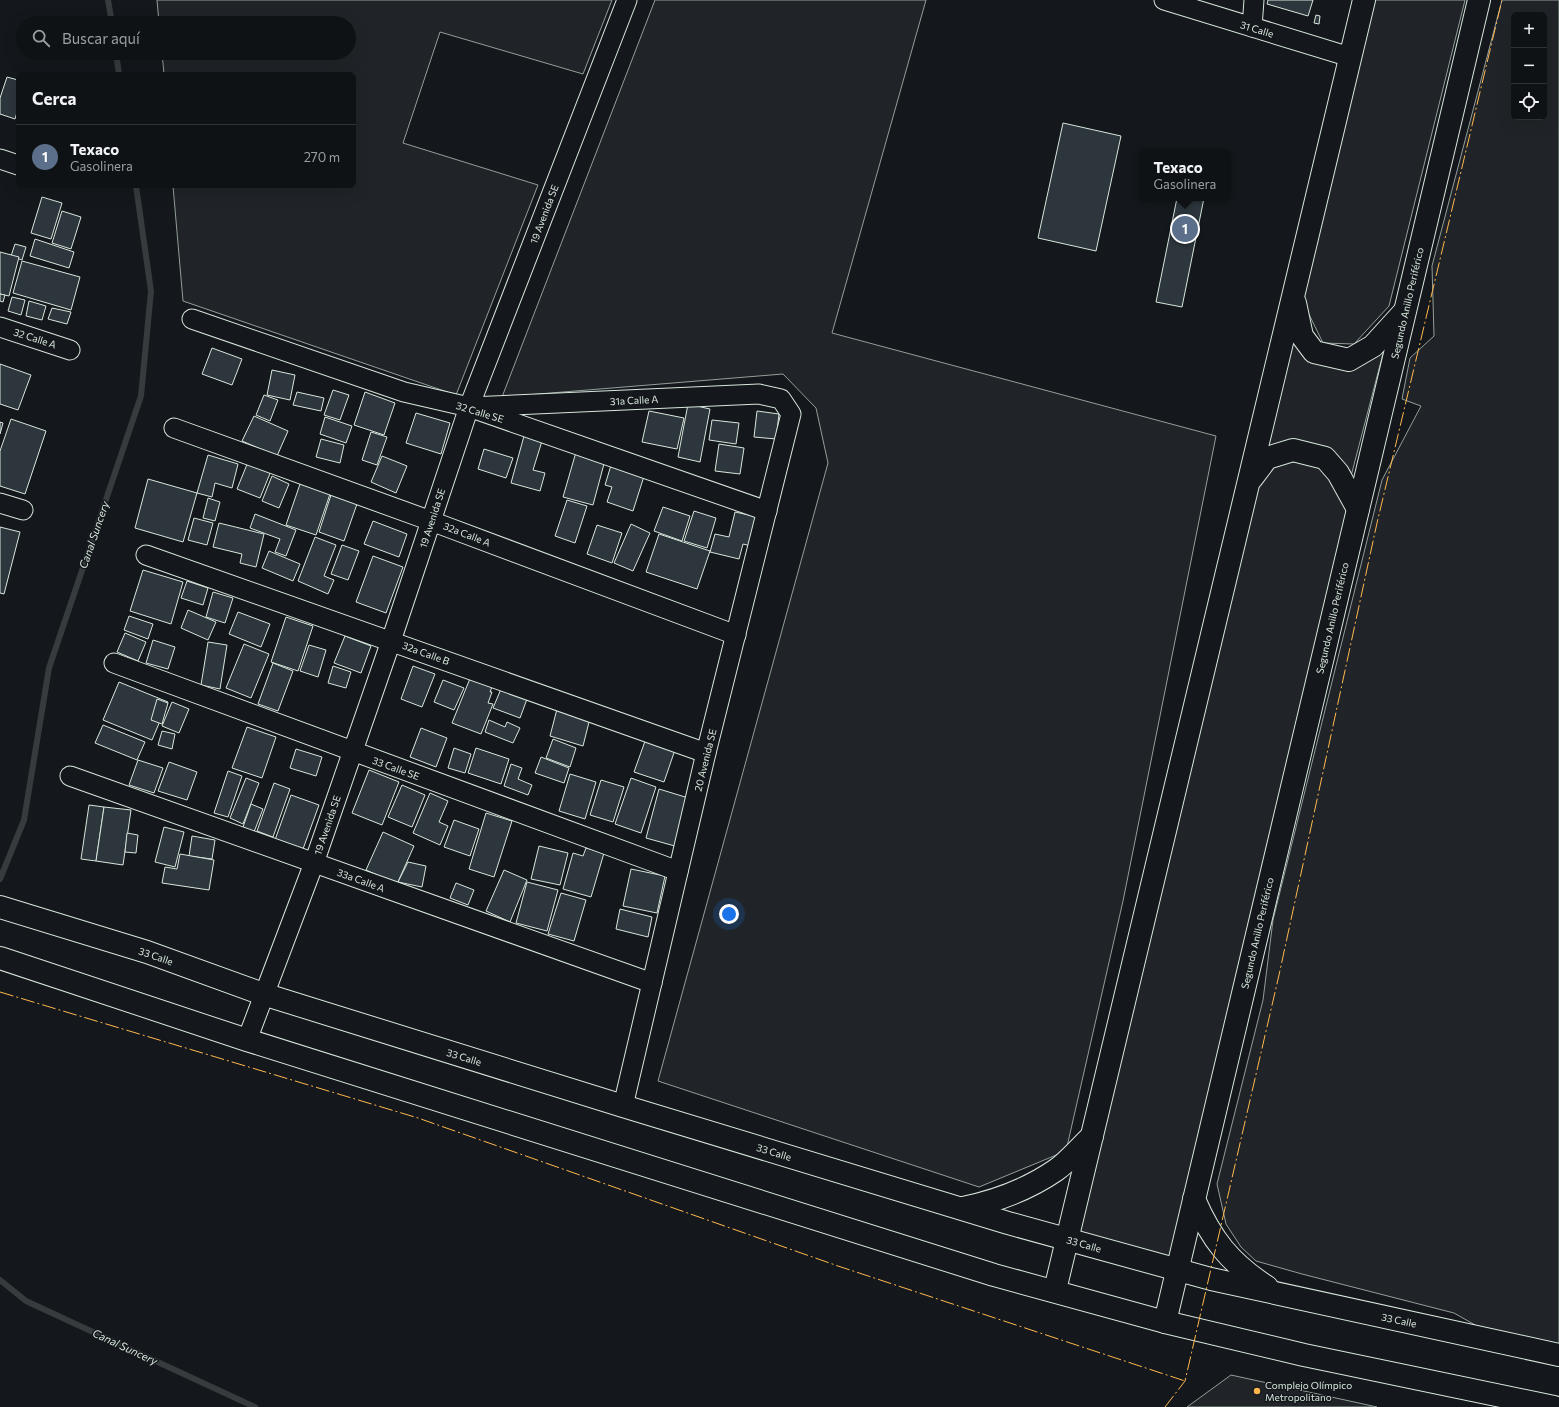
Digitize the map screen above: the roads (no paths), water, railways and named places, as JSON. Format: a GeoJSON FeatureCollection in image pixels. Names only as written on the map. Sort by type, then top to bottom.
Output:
{"type":"FeatureCollection","features":[{"type":"Feature","properties":{"kind":"main road"},"geometry":{"type":"LineString","coordinates":[[1055,1290],[1364,0]]}},
{"type":"Feature","properties":{"kind":"main road","name":"Segundo Anillo Periférico"},"geometry":{"type":"LineString","coordinates":[[1165,1322],[1479,0]]}},
{"type":"Feature","properties":{"kind":"main road"},"geometry":{"type":"LineString","coordinates":[[1293,296],[1302,336],[1314,352],[1349,360],[1373,346],[1405,311]]}},
{"type":"Feature","properties":{"kind":"main road"},"geometry":{"type":"LineString","coordinates":[[1248,482],[1267,458],[1293,450],[1300,451],[1325,458],[1338,473],[1358,509]]}},
{"type":"Feature","properties":{"kind":"main road","name":"33 Calle"},"geometry":{"type":"LineString","coordinates":[[0,907],[146,952],[263,994],[623,1106],[1067,1240],[1177,1270],[1278,1294],[1559,1355]]}},
{"type":"Feature","properties":{"kind":"main road"},"geometry":{"type":"LineString","coordinates":[[3,959],[246,1040],[994,1274],[1165,1322],[1304,1355],[1554,1407]]}},
{"type":"Feature","properties":{"kind":"main road"},"geometry":{"type":"LineString","coordinates":[[959,1208],[988,1203],[1015,1194],[1057,1170],[1092,1136]]}},
{"type":"Feature","properties":{"kind":"main road"},"geometry":{"type":"LineString","coordinates":[[1194,1199],[1204,1223],[1219,1245],[1246,1273],[1278,1294]]}},
{"type":"Feature","properties":{"kind":"street","name":"19 Avenida SE"},"geometry":{"type":"LineString","coordinates":[[246,1040],[314,863],[391,641],[469,407],[627,0]]}},
{"type":"Feature","properties":{"kind":"street","name":"31 Calle"},"geometry":{"type":"LineString","coordinates":[[1164,0],[1350,57]]}},
{"type":"Feature","properties":{"kind":"street"},"geometry":{"type":"LineString","coordinates":[[1252,27],[1254,0]]}},
{"type":"Feature","properties":{"kind":"street"},"geometry":{"type":"LineString","coordinates":[[0,159],[16,164]]}},
{"type":"Feature","properties":{"kind":"street","name":"32 Calle SE"},"geometry":{"type":"LineString","coordinates":[[192,319],[404,392],[469,407],[767,511]]}},
{"type":"Feature","properties":{"kind":"street","name":"32 Calle A"},"geometry":{"type":"LineString","coordinates":[[0,327],[70,350]]}},
{"type":"Feature","properties":{"kind":"street","name":"31a Calle A"},"geometry":{"type":"LineString","coordinates":[[469,407],[759,394],[781,399],[791,414]]}},
{"type":"Feature","properties":{"kind":"street","name":"20 Avenida SE"},"geometry":{"type":"LineString","coordinates":[[623,1106],[706,753],[791,414]]}},
{"type":"Feature","properties":{"kind":"street","name":"32a Calle A"},"geometry":{"type":"LineString","coordinates":[[174,428],[431,521],[736,635]]}},
{"type":"Feature","properties":{"kind":"street"},"geometry":{"type":"LineString","coordinates":[[0,503],[23,510]]}},
{"type":"Feature","properties":{"kind":"street","name":"32a Calle B"},"geometry":{"type":"LineString","coordinates":[[146,555],[706,753]]}},
{"type":"Feature","properties":{"kind":"street","name":"33 Calle SE"},"geometry":{"type":"LineString","coordinates":[[114,663],[678,871]]}},
{"type":"Feature","properties":{"kind":"street","name":"33a Calle A"},"geometry":{"type":"LineString","coordinates":[[70,776],[652,983]]}},
{"type":"Feature","properties":{"kind":"waterway","name":"Canal Suncery"},"geometry":{"type":"LineString","coordinates":[[108,0],[111,16]]}},
{"type":"Feature","properties":{"kind":"waterway","name":"Canal Suncery"},"geometry":{"type":"LineString","coordinates":[[117,60],[119,72]]}},
{"type":"Feature","properties":{"kind":"waterway","name":"Canal Suncery"},"geometry":{"type":"LineString","coordinates":[[0,879],[24,820],[49,668],[141,396],[151,291],[136,188]]}},
{"type":"Feature","properties":{"kind":"waterway","name":"Canal Suncery"},"geometry":{"type":"LineString","coordinates":[[0,1280],[26,1301],[255,1407]]}},
{"type":"Feature","properties":{"kind":"place","name":"Texaco"},"geometry":{"type":"Point","coordinates":[1185,229]}},
{"type":"Feature","properties":{"kind":"place","name":"Complejo Olímpico Metropolitano"},"geometry":{"type":"Point","coordinates":[1257,1391]}}]}
